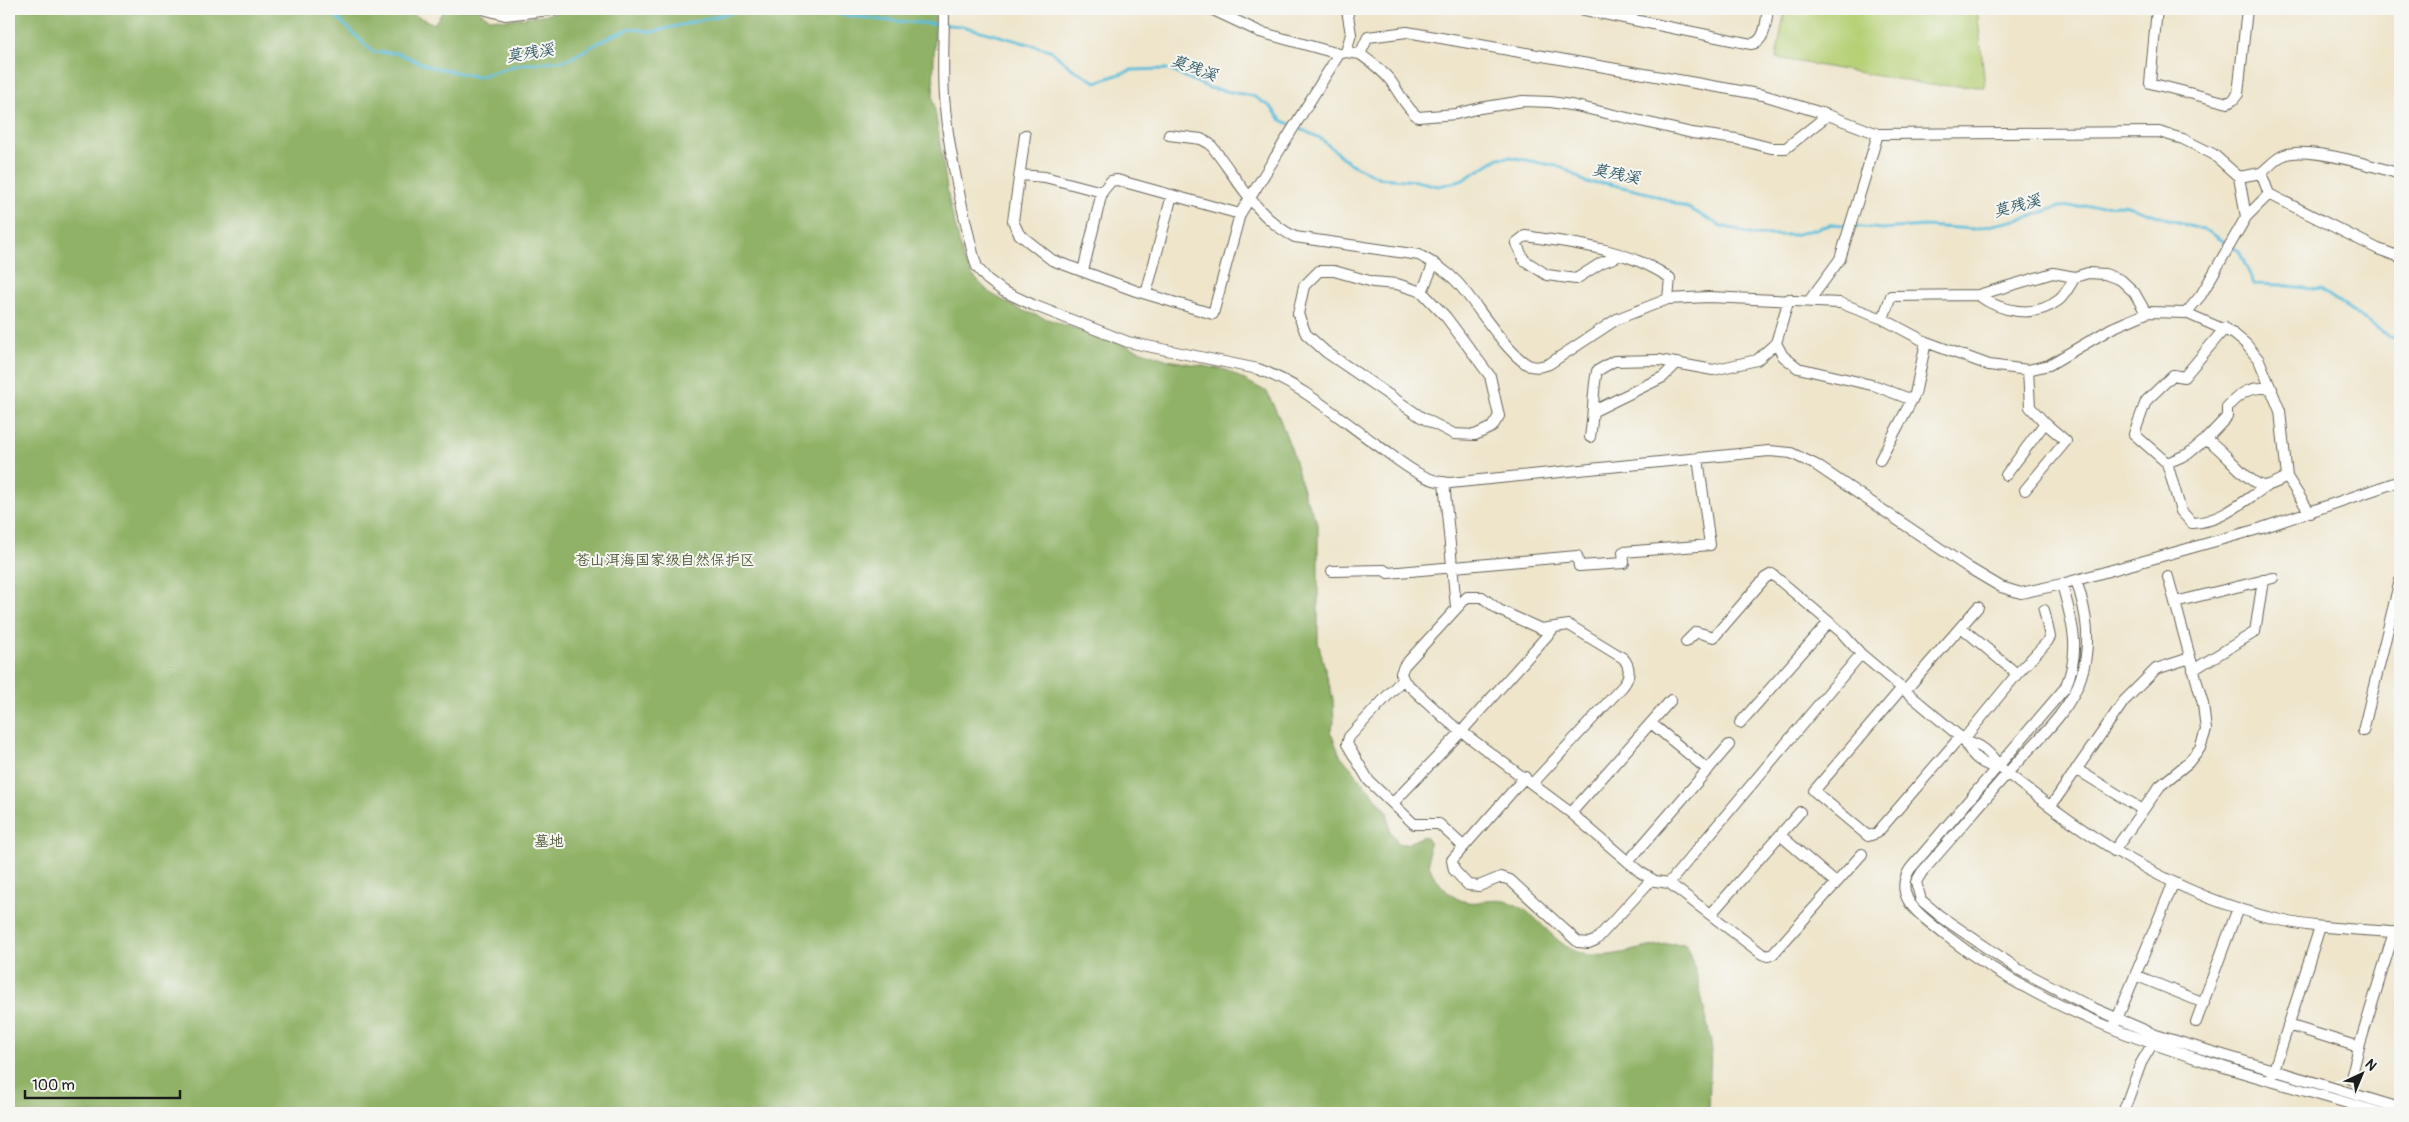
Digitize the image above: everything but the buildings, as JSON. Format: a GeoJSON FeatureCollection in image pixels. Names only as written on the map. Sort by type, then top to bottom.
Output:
{"type":"FeatureCollection","features":[{"type":"Feature","properties":{"kind":"street"},"geometry":{"type":"LineString","coordinates":[[483,9],[505,15],[559,9]]}},
{"type":"Feature","properties":{"kind":"street"},"geometry":{"type":"LineString","coordinates":[[944,9],[944,96],[955,174],[975,261],[986,279],[1003,291],[1033,305],[1128,342],[1258,369],[1273,375],[1293,386],[1420,475],[1444,482],[1769,451],[1791,453],[1809,461],[1969,568],[2001,587],[2021,593],[2062,584],[2310,513],[2400,481]]}},
{"type":"Feature","properties":{"kind":"street"},"geometry":{"type":"LineString","coordinates":[[1211,9],[1260,32],[1343,53],[1360,54],[1377,65],[1389,78],[1411,112],[1418,118],[1456,114],[1523,101],[1551,102],[1692,133],[1736,139],[1771,148],[1786,148],[1828,115]]}},
{"type":"Feature","properties":{"kind":"street"},"geometry":{"type":"LineString","coordinates":[[1026,135],[1013,220],[1017,231],[1052,260],[1146,294],[1213,314],[1240,214],[1251,199],[1290,132],[1343,53],[1351,34],[1347,10],[1342,9]]}},
{"type":"Feature","properties":{"kind":"street"},"geometry":{"type":"LineString","coordinates":[[1580,9],[1611,12],[1751,44],[1758,42],[1762,36],[1768,9]]}},
{"type":"Feature","properties":{"kind":"street"},"geometry":{"type":"LineString","coordinates":[[2157,9],[2150,83],[2228,103],[2234,100],[2238,94],[2247,9]]}},
{"type":"Feature","properties":{"kind":"street"},"geometry":{"type":"LineString","coordinates":[[2396,9],[2400,10]]}},
{"type":"Feature","properties":{"kind":"street"},"geometry":{"type":"LineString","coordinates":[[1351,34],[1368,36],[1407,32],[1477,43],[1763,96],[1828,115],[1878,134],[2159,132],[2183,138],[2213,154],[2239,177],[2246,217]]}},
{"type":"Feature","properties":{"kind":"street"},"geometry":{"type":"LineString","coordinates":[[1360,54],[1368,36]]}},
{"type":"Feature","properties":{"kind":"street"},"geometry":{"type":"LineString","coordinates":[[1809,301],[1840,259],[1878,134]]}},
{"type":"Feature","properties":{"kind":"street"},"geometry":{"type":"LineString","coordinates":[[1169,135],[1201,139],[1210,144],[1251,199],[1274,223],[1295,237],[1419,255],[1434,263],[1458,282],[1512,351],[1530,366],[1540,367],[1550,364],[1617,319],[1668,299],[1709,297],[1790,299],[1840,303],[1883,318],[1926,342],[1989,365],[2028,370],[2048,365],[2112,328],[2146,313],[2186,313],[2225,328],[2251,349],[2259,360],[2280,411],[2287,477],[2310,513]]}},
{"type":"Feature","properties":{"kind":"street"},"geometry":{"type":"LineString","coordinates":[[2239,177],[2261,173],[2283,155],[2309,153],[2351,160],[2400,174]]}},
{"type":"Feature","properties":{"kind":"street"},"geometry":{"type":"LineString","coordinates":[[2261,173],[2269,194],[2400,257]]}},
{"type":"Feature","properties":{"kind":"street"},"geometry":{"type":"LineString","coordinates":[[1020,175],[1044,177],[1102,192]]}},
{"type":"Feature","properties":{"kind":"street"},"geometry":{"type":"LineString","coordinates":[[1083,271],[1102,192],[1110,181],[1117,180],[1240,214]]}},
{"type":"Feature","properties":{"kind":"street"},"geometry":{"type":"LineString","coordinates":[[2186,313],[2201,295],[2246,217],[2269,194]]}},
{"type":"Feature","properties":{"kind":"street"},"geometry":{"type":"LineString","coordinates":[[1146,294],[1172,195]]}},
{"type":"Feature","properties":{"kind":"street"},"geometry":{"type":"LineString","coordinates":[[1621,256],[1601,263],[1576,279],[1547,276],[1524,260],[1516,243],[1525,236],[1592,246],[1654,266],[1670,278],[1668,299]]}},
{"type":"Feature","properties":{"kind":"street"},"geometry":{"type":"LineString","coordinates":[[1422,292],[1434,263]]}},
{"type":"Feature","properties":{"kind":"street"},"geometry":{"type":"LineString","coordinates":[[1319,271],[1334,271],[1373,282],[1397,284],[1422,292],[1446,317],[1490,376],[1499,416],[1492,427],[1475,435],[1454,434],[1421,417],[1326,352],[1306,334],[1298,314],[1304,286],[1319,271]]}},
{"type":"Feature","properties":{"kind":"street"},"geometry":{"type":"LineString","coordinates":[[1883,318],[1891,296],[1978,295],[2053,273],[2075,278]]}},
{"type":"Feature","properties":{"kind":"street"},"geometry":{"type":"LineString","coordinates":[[1978,295],[1990,304],[2011,311],[2023,311],[2043,307],[2058,300],[2075,278],[2088,273],[2105,274],[2121,280],[2134,292],[2146,313]]}},
{"type":"Feature","properties":{"kind":"street"},"geometry":{"type":"LineString","coordinates":[[1590,437],[1594,411],[1593,388],[1596,371],[1614,361],[1659,360],[1713,370],[1757,360],[1776,343],[1790,299]]}},
{"type":"Feature","properties":{"kind":"street"},"geometry":{"type":"LineString","coordinates":[[2225,328],[2184,377],[2173,375],[2164,381],[2146,401],[2134,434],[2168,463],[2180,511],[2192,523],[2206,522],[2242,505],[2267,486],[2287,477]]}},
{"type":"Feature","properties":{"kind":"street"},"geometry":{"type":"LineString","coordinates":[[1880,460],[1912,400],[1922,367],[1926,342]]}},
{"type":"Feature","properties":{"kind":"street"},"geometry":{"type":"LineString","coordinates":[[1776,343],[1783,356],[1798,368],[1876,386],[1912,400]]}},
{"type":"Feature","properties":{"kind":"street"},"geometry":{"type":"LineString","coordinates":[[1594,411],[1663,377],[1677,363]]}},
{"type":"Feature","properties":{"kind":"street"},"geometry":{"type":"LineString","coordinates":[[2025,490],[2066,441],[2030,407],[2028,370]]}},
{"type":"Feature","properties":{"kind":"street"},"geometry":{"type":"LineString","coordinates":[[2168,463],[2188,454],[2206,439],[2227,417],[2227,407],[2239,394],[2258,386],[2272,390]]}},
{"type":"Feature","properties":{"kind":"street"},"geometry":{"type":"LineString","coordinates":[[2006,475],[2045,423]]}},
{"type":"Feature","properties":{"kind":"street"},"geometry":{"type":"LineString","coordinates":[[2206,439],[2216,444],[2257,485],[2267,486]]}},
{"type":"Feature","properties":{"kind":"street"},"geometry":{"type":"LineString","coordinates":[[1332,572],[1384,570],[1388,573],[1578,556],[1579,566],[1624,563],[1623,552],[1710,545],[1698,458]]}},
{"type":"Feature","properties":{"kind":"street"},"geometry":{"type":"LineString","coordinates":[[1444,482],[1456,606]]}},
{"type":"Feature","properties":{"kind":"street"},"geometry":{"type":"LineString","coordinates":[[1686,642],[1696,632],[1714,636],[1765,578],[1772,574],[1829,622],[1861,654],[1962,739],[1974,743],[1987,751],[2003,770],[2114,851],[2173,884],[2238,908],[2279,920],[2320,927],[2397,932],[2350,1078]]}},
{"type":"Feature","properties":{"kind":"street"},"geometry":{"type":"LineString","coordinates":[[2114,851],[2160,786],[2188,763],[2202,744],[2206,730],[2205,718],[2168,577]]}},
{"type":"Feature","properties":{"kind":"street"},"geometry":{"type":"LineString","coordinates":[[2175,602],[2268,579],[2255,632],[2193,670]]}},
{"type":"Feature","properties":{"kind":"street"},"geometry":{"type":"LineString","coordinates":[[2076,580],[2086,616],[2088,634],[2084,668],[2076,691],[2057,717],[2003,770],[1910,869],[1904,880],[1906,898],[1917,913],[1963,949],[2010,979],[2064,1008],[2152,1045],[2381,1113]]}},
{"type":"Feature","properties":{"kind":"street"},"geometry":{"type":"LineString","coordinates":[[2363,731],[2400,580]]}},
{"type":"Feature","properties":{"kind":"street"},"geometry":{"type":"LineString","coordinates":[[2062,584],[2074,636],[2075,658],[2065,688],[1922,872],[1916,882],[1917,893],[1925,904],[1940,916],[2018,969],[2117,1018],[2156,1035],[2274,1070],[2393,1109]]}},
{"type":"Feature","properties":{"kind":"street"},"geometry":{"type":"LineString","coordinates":[[1652,879],[1596,940],[1581,943],[1510,880],[1500,877],[1479,886],[1468,885],[1455,873],[1452,864],[1454,856],[1463,846],[1529,780],[1623,686],[1629,672],[1627,663],[1623,658],[1569,625],[1553,629],[1541,629],[1499,610],[1478,596],[1465,598],[1404,666],[1401,673],[1403,679],[1461,732],[1529,780],[1628,862],[1652,879],[1670,883],[1762,954],[1771,955],[1862,854]]}},
{"type":"Feature","properties":{"kind":"street"},"geometry":{"type":"LineString","coordinates":[[1978,607],[1814,791],[1868,836],[1877,833],[1962,739],[2050,637],[2044,610]]}},
{"type":"Feature","properties":{"kind":"street"},"geometry":{"type":"LineString","coordinates":[[1740,723],[1829,622]]}},
{"type":"Feature","properties":{"kind":"street"},"geometry":{"type":"LineString","coordinates":[[1961,627],[2017,674]]}},
{"type":"Feature","properties":{"kind":"street"},"geometry":{"type":"LineString","coordinates":[[1393,803],[1461,732],[1553,629]]}},
{"type":"Feature","properties":{"kind":"street"},"geometry":{"type":"LineString","coordinates":[[2074,636],[2088,634]]}},
{"type":"Feature","properties":{"kind":"street"},"geometry":{"type":"LineString","coordinates":[[1670,883],[1861,654]]}},
{"type":"Feature","properties":{"kind":"street"},"geometry":{"type":"LineString","coordinates":[[2051,806],[2124,701],[2156,669],[2190,658]]}},
{"type":"Feature","properties":{"kind":"street"},"geometry":{"type":"LineString","coordinates":[[1403,679],[1347,741],[1363,773],[1416,825],[1434,822],[1463,846]]}},
{"type":"Feature","properties":{"kind":"street"},"geometry":{"type":"LineString","coordinates":[[1571,813],[1671,700]]}},
{"type":"Feature","properties":{"kind":"street"},"geometry":{"type":"LineString","coordinates":[[1651,724],[1708,770]]}},
{"type":"Feature","properties":{"kind":"street"},"geometry":{"type":"LineString","coordinates":[[1628,862],[1729,745]]}},
{"type":"Feature","properties":{"kind":"street"},"geometry":{"type":"LineString","coordinates":[[2076,770],[2143,810]]}},
{"type":"Feature","properties":{"kind":"street"},"geometry":{"type":"LineString","coordinates":[[1711,914],[1800,812]]}},
{"type":"Feature","properties":{"kind":"street"},"geometry":{"type":"LineString","coordinates":[[1780,835],[1836,883]]}},
{"type":"Feature","properties":{"kind":"street"},"geometry":{"type":"LineString","coordinates":[[2113,1030],[2173,884]]}},
{"type":"Feature","properties":{"kind":"street"},"geometry":{"type":"LineString","coordinates":[[2196,1022],[2238,908]]}},
{"type":"Feature","properties":{"kind":"street"},"geometry":{"type":"LineString","coordinates":[[2271,1080],[2320,927]]}},
{"type":"Feature","properties":{"kind":"street"},"geometry":{"type":"LineString","coordinates":[[2135,975],[2204,1003]]}},
{"type":"Feature","properties":{"kind":"street"},"geometry":{"type":"LineString","coordinates":[[2288,1025],[2359,1047]]}},
{"type":"Feature","properties":{"kind":"street"},"geometry":{"type":"LineString","coordinates":[[2123,1113],[2141,1063],[2156,1035]]}},
{"type":"Feature","properties":{"kind":"green space","name":"苍山洱海国家级自然保护区"},"geometry":{"type":"Polygon","coordinates":[[[9,9],[401,9],[434,24],[445,9],[476,9],[489,18],[506,20],[583,9],[935,9],[933,98],[949,201],[964,261],[973,276],[990,293],[1018,309],[1168,360],[1226,370],[1267,392],[1292,451],[1305,497],[1318,524],[1318,642],[1333,699],[1334,723],[1330,731],[1340,755],[1387,811],[1390,831],[1399,844],[1406,844],[1424,836],[1429,841],[1429,861],[1433,875],[1452,896],[1462,901],[1498,900],[1518,906],[1535,918],[1565,946],[1585,954],[1610,955],[1661,945],[1686,944],[1698,979],[1711,1043],[1709,1113],[9,1113],[9,9]]]}},
{"type":"Feature","properties":{"kind":"green space"},"geometry":{"type":"Polygon","coordinates":[[[1785,9],[1977,9],[1985,87],[1930,85],[1776,58],[1785,9]]]}},
{"type":"Feature","properties":{"kind":"waterway","name":"莫残溪"},"geometry":{"type":"LineString","coordinates":[[328,9],[373,52],[398,53],[428,66],[478,77],[518,65],[567,60],[611,36],[632,28],[652,32],[747,9]]}},
{"type":"Feature","properties":{"kind":"waterway","name":"莫残溪"},"geometry":{"type":"LineString","coordinates":[[826,9],[838,14],[881,20],[962,26],[1007,38],[1050,50],[1071,68],[1096,82],[1132,70],[1167,69],[1209,88],[1253,96],[1271,107],[1281,120],[1320,138],[1349,163],[1380,178],[1417,181],[1438,186],[1461,181],[1499,158],[1510,157],[1562,167],[1587,183],[1605,183],[1652,194],[1690,209],[1719,225],[1753,235],[1794,235],[1833,224],[1882,229],[1925,226],[1974,229],[2030,217],[2057,207],[2124,205],[2209,232],[2239,251],[2254,284],[2321,290],[2389,336],[2400,340]]}},
{"type":"Feature","properties":{"kind":"park label","name":"墓地"},"geometry":{"type":"Point","coordinates":[549,841]}}]}
